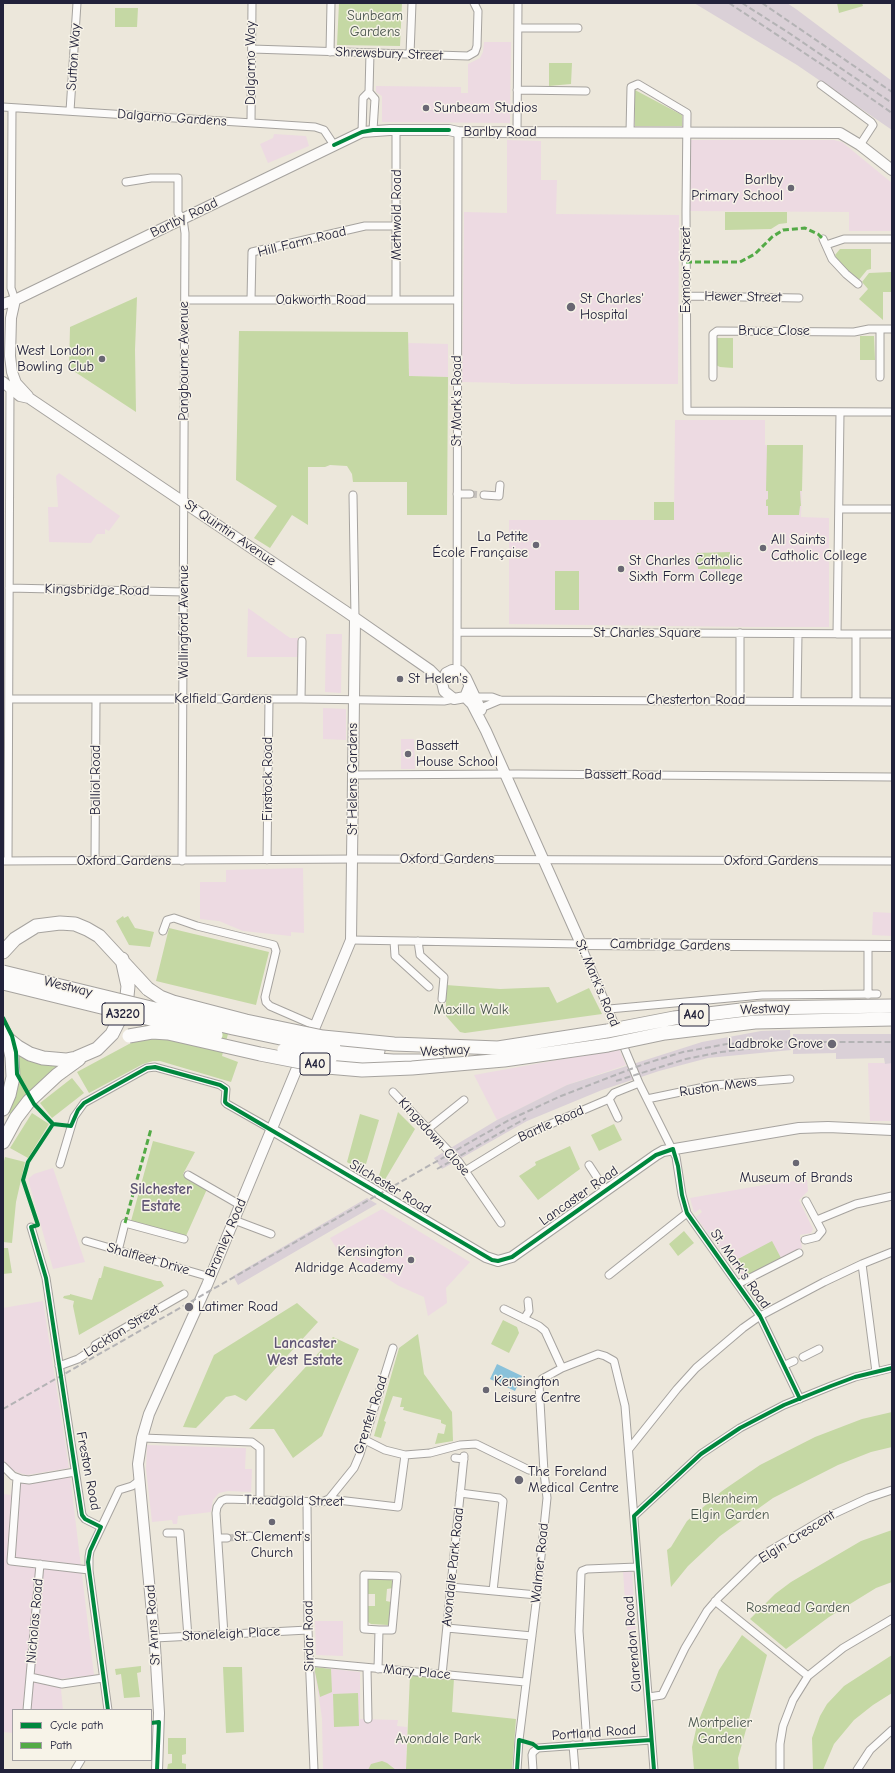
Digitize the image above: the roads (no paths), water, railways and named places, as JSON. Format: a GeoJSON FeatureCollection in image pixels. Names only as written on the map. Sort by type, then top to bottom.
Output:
{"type":"FeatureCollection","features":[{"type":"Feature","properties":{"kind":"highway"},"geometry":{"type":"LineString","coordinates":[[3,952],[15,938],[36,926],[60,923],[75,924],[88,929],[99,936],[122,959]]}},
{"type":"Feature","properties":{"kind":"highway"},"geometry":{"type":"LineString","coordinates":[[3,940],[25,932]]}},
{"type":"Feature","properties":{"kind":"highway","name":"A40"},"geometry":{"type":"LineString","coordinates":[[122,959],[148,989],[160,997],[174,1002],[246,1020],[331,1038],[394,1044],[498,1048]]}},
{"type":"Feature","properties":{"kind":"highway","name":"A3220"},"geometry":{"type":"LineString","coordinates":[[3,1142],[16,1118],[29,1101],[57,1075],[92,1051],[112,1034],[126,1006],[128,986],[122,959]]}},
{"type":"Feature","properties":{"kind":"highway","name":"Westway"},"geometry":{"type":"LineString","coordinates":[[3,972],[241,1030],[334,1048],[396,1053],[498,1048],[607,1031],[674,1018],[758,1008],[892,1006]]}},
{"type":"Feature","properties":{"kind":"highway","name":"Westway"},"geometry":{"type":"LineString","coordinates":[[3,983],[231,1039],[317,1055],[394,1061],[504,1060],[608,1045],[665,1033],[755,1022],[892,1019]]}},
{"type":"Feature","properties":{"kind":"highway","name":"A40"},"geometry":{"type":"LineString","coordinates":[[92,1051],[124,1038],[152,1032],[168,1033],[260,1054],[327,1067],[362,1070],[412,1068],[504,1060]]}},
{"type":"Feature","properties":{"kind":"highway","name":"A3220"},"geometry":{"type":"LineString","coordinates":[[5,1035],[24,1051],[43,1058],[66,1060],[92,1051]]}},
{"type":"Feature","properties":{"kind":"highway","name":"A3220"},"geometry":{"type":"LineString","coordinates":[[3,1109],[9,1095],[13,1077],[12,1057],[5,1035]]}},
{"type":"Feature","properties":{"kind":"street","name":"Sutton Way"},"geometry":{"type":"LineString","coordinates":[[70,111],[77,3]]}},
{"type":"Feature","properties":{"kind":"street","name":"Dalgarno Way"},"geometry":{"type":"LineString","coordinates":[[251,124],[252,3]]}},
{"type":"Feature","properties":{"kind":"street"},"geometry":{"type":"LineString","coordinates":[[330,52],[332,3]]}},
{"type":"Feature","properties":{"kind":"street"},"geometry":{"type":"LineString","coordinates":[[410,54],[412,3]]}},
{"type":"Feature","properties":{"kind":"street","name":"Shrewsbury Street"},"geometry":{"type":"LineString","coordinates":[[252,49],[468,56],[473,54],[477,46],[478,11],[474,3]]}},
{"type":"Feature","properties":{"kind":"street"},"geometry":{"type":"LineString","coordinates":[[517,132],[518,3]]}},
{"type":"Feature","properties":{"kind":"street"},"geometry":{"type":"LineString","coordinates":[[518,28],[578,28]]}},
{"type":"Feature","properties":{"kind":"street"},"geometry":{"type":"LineString","coordinates":[[370,53],[369,92],[374,99],[374,130]]}},
{"type":"Feature","properties":{"kind":"street","name":"Exmoor Street"},"geometry":{"type":"LineString","coordinates":[[630,132],[631,87],[638,84],[688,113],[686,296],[687,411],[840,413]]}},
{"type":"Feature","properties":{"kind":"street"},"geometry":{"type":"LineString","coordinates":[[821,85],[873,125],[860,145]]}},
{"type":"Feature","properties":{"kind":"street"},"geometry":{"type":"LineString","coordinates":[[517,90],[586,91]]}},
{"type":"Feature","properties":{"kind":"street"},"geometry":{"type":"LineString","coordinates":[[362,132],[363,98],[369,92]]}},
{"type":"Feature","properties":{"kind":"street","name":"Dalgarno Gardens"},"geometry":{"type":"LineString","coordinates":[[3,107],[320,128],[324,130],[334,145]]}},
{"type":"Feature","properties":{"kind":"street"},"geometry":{"type":"LineString","coordinates":[[7,366],[10,356],[12,311],[16,300],[11,288],[12,108]]}},
{"type":"Feature","properties":{"kind":"street","name":"Barlby Road"},"geometry":{"type":"LineString","coordinates":[[3,304],[16,300],[334,145],[362,132],[374,130],[449,130],[458,132],[840,133],[860,145],[892,170]]}},
{"type":"Feature","properties":{"kind":"street","name":"Methwold Road"},"geometry":{"type":"LineString","coordinates":[[396,130],[396,300]]}},
{"type":"Feature","properties":{"kind":"street","name":"St Mark's Road"},"geometry":{"type":"LineString","coordinates":[[457,670],[458,132]]}},
{"type":"Feature","properties":{"kind":"street","name":"Pangbourne Avenue"},"geometry":{"type":"LineString","coordinates":[[126,182],[151,178],[178,178],[178,214],[183,219],[185,233],[184,502]]}},
{"type":"Feature","properties":{"kind":"street"},"geometry":{"type":"LineString","coordinates":[[3,221],[12,222]]}},
{"type":"Feature","properties":{"kind":"street","name":"Hill Farm Road"},"geometry":{"type":"LineString","coordinates":[[251,300],[252,252],[365,226],[397,226]]}},
{"type":"Feature","properties":{"kind":"street"},"geometry":{"type":"LineString","coordinates":[[858,284],[832,259],[824,242],[844,239],[892,239]]}},
{"type":"Feature","properties":{"kind":"street","name":"Hewer Street"},"geometry":{"type":"LineString","coordinates":[[686,296],[799,298]]}},
{"type":"Feature","properties":{"kind":"street","name":"Oakworth Road"},"geometry":{"type":"LineString","coordinates":[[185,300],[457,300]]}},
{"type":"Feature","properties":{"kind":"street"},"geometry":{"type":"LineString","coordinates":[[3,318],[11,328]]}},
{"type":"Feature","properties":{"kind":"street"},"geometry":{"type":"LineString","coordinates":[[880,329],[880,377]]}},
{"type":"Feature","properties":{"kind":"street","name":"Bruce Close"},"geometry":{"type":"LineString","coordinates":[[713,377],[713,334],[717,331],[854,332],[892,329]]}},
{"type":"Feature","properties":{"kind":"street","name":"St Quintin Avenue"},"geometry":{"type":"LineString","coordinates":[[7,366],[16,383],[26,392],[29,398]]}},
{"type":"Feature","properties":{"kind":"street"},"geometry":{"type":"LineString","coordinates":[[5,861],[10,588],[7,385]]}},
{"type":"Feature","properties":{"kind":"street","name":"St Quintin Avenue"},"geometry":{"type":"LineString","coordinates":[[7,385],[20,396],[29,398],[184,502],[430,670],[444,682],[454,699]]}},
{"type":"Feature","properties":{"kind":"street"},"geometry":{"type":"LineString","coordinates":[[837,634],[840,413],[892,412]]}},
{"type":"Feature","properties":{"kind":"street"},"geometry":{"type":"LineString","coordinates":[[484,495],[499,496],[500,485]]}},
{"type":"Feature","properties":{"kind":"street"},"geometry":{"type":"LineString","coordinates":[[457,494],[470,494]]}},
{"type":"Feature","properties":{"kind":"street"},"geometry":{"type":"LineString","coordinates":[[353,495],[355,618]]}},
{"type":"Feature","properties":{"kind":"street","name":"Wallingford Avenue"},"geometry":{"type":"LineString","coordinates":[[182,861],[184,502]]}},
{"type":"Feature","properties":{"kind":"street"},"geometry":{"type":"LineString","coordinates":[[839,509],[892,509]]}},
{"type":"Feature","properties":{"kind":"street","name":"Kingsbridge Road"},"geometry":{"type":"LineString","coordinates":[[10,588],[184,592]]}},
{"type":"Feature","properties":{"kind":"street","name":"St Helens Gardens"},"geometry":{"type":"LineString","coordinates":[[351,940],[355,618]]}},
{"type":"Feature","properties":{"kind":"street","name":"St Charles Square"},"geometry":{"type":"LineString","coordinates":[[457,632],[892,634]]}},
{"type":"Feature","properties":{"kind":"street"},"geometry":{"type":"LineString","coordinates":[[740,633],[740,701]]}},
{"type":"Feature","properties":{"kind":"street"},"geometry":{"type":"LineString","coordinates":[[797,701],[798,634]]}},
{"type":"Feature","properties":{"kind":"street"},"geometry":{"type":"LineString","coordinates":[[856,634],[856,701]]}},
{"type":"Feature","properties":{"kind":"street"},"geometry":{"type":"LineString","coordinates":[[301,699],[302,641]]}},
{"type":"Feature","properties":{"kind":"street"},"geometry":{"type":"LineString","coordinates":[[438,701],[444,682],[457,670],[463,674],[469,687],[470,697],[454,699]]}},
{"type":"Feature","properties":{"kind":"street","name":"Chesterton Road"},"geometry":{"type":"LineString","coordinates":[[470,697],[492,697],[500,700],[892,702]]}},
{"type":"Feature","properties":{"kind":"street","name":"St. Mark's Road"},"geometry":{"type":"LineString","coordinates":[[470,697],[481,708],[486,732]]}},
{"type":"Feature","properties":{"kind":"street","name":"St. Mark's Road"},"geometry":{"type":"LineString","coordinates":[[470,697],[506,774],[581,944],[639,1083],[673,1149],[687,1212],[760,1316],[785,1365],[800,1399]]}},
{"type":"Feature","properties":{"kind":"street","name":"Kelfield Gardens"},"geometry":{"type":"LineString","coordinates":[[9,699],[301,699],[354,701],[448,701],[454,699]]}},
{"type":"Feature","properties":{"kind":"street","name":"Balliol Road"},"geometry":{"type":"LineString","coordinates":[[95,861],[96,699]]}},
{"type":"Feature","properties":{"kind":"street","name":"Finstock Road"},"geometry":{"type":"LineString","coordinates":[[267,860],[268,699]]}},
{"type":"Feature","properties":{"kind":"street","name":"Chesterton Road"},"geometry":{"type":"LineString","coordinates":[[481,708],[500,700]]}},
{"type":"Feature","properties":{"kind":"street","name":"Bassett Road"},"geometry":{"type":"LineString","coordinates":[[353,775],[506,774],[892,777]]}},
{"type":"Feature","properties":{"kind":"street","name":"Oxford Gardens"},"geometry":{"type":"LineString","coordinates":[[5,861],[892,861]]}},
{"type":"Feature","properties":{"kind":"street"},"geometry":{"type":"LineString","coordinates":[[163,931],[167,920],[174,918],[197,926],[274,945],[276,951],[265,997],[266,1002],[270,1006],[316,1026]]}},
{"type":"Feature","properties":{"kind":"street","name":"Cambridge Gardens"},"geometry":{"type":"LineString","coordinates":[[351,940],[581,944],[892,946]]}},
{"type":"Feature","properties":{"kind":"street","name":"Bramley Road"},"geometry":{"type":"LineString","coordinates":[[140,1480],[138,1464],[142,1438],[149,1414],[210,1277],[351,940]]}},
{"type":"Feature","properties":{"kind":"street"},"geometry":{"type":"LineString","coordinates":[[394,941],[395,956],[429,987]]}},
{"type":"Feature","properties":{"kind":"street"},"geometry":{"type":"LineString","coordinates":[[418,941],[420,955],[444,977],[442,999]]}},
{"type":"Feature","properties":{"kind":"street"},"geometry":{"type":"LineString","coordinates":[[868,946],[868,994]]}},
{"type":"Feature","properties":{"kind":"street"},"geometry":{"type":"LineString","coordinates":[[609,1009],[762,995],[877,994]]}},
{"type":"Feature","properties":{"kind":"street"},"geometry":{"type":"LineString","coordinates":[[60,1164],[74,1117],[84,1104],[146,1068],[155,1067],[220,1085],[226,1089],[225,1102],[227,1104],[271,1129]]}},
{"type":"Feature","properties":{"kind":"street","name":"Ruston Mews"},"geometry":{"type":"LineString","coordinates":[[647,1099],[714,1085],[790,1079]]}},
{"type":"Feature","properties":{"kind":"street","name":"Bartle Road"},"geometry":{"type":"LineString","coordinates":[[465,1171],[520,1137],[609,1099],[614,1093],[639,1083]]}},
{"type":"Feature","properties":{"kind":"street","name":"Kingsdown Close"},"geometry":{"type":"LineString","coordinates":[[393,1092],[429,1128],[465,1171],[501,1222]]}},
{"type":"Feature","properties":{"kind":"street"},"geometry":{"type":"LineString","coordinates":[[609,1099],[618,1118]]}},
{"type":"Feature","properties":{"kind":"street"},"geometry":{"type":"LineString","coordinates":[[429,1128],[464,1100]]}},
{"type":"Feature","properties":{"kind":"street","name":"Lancaster Road"},"geometry":{"type":"LineString","coordinates":[[498,1261],[512,1257],[656,1155],[673,1149],[799,1128],[828,1127],[892,1130]]}},
{"type":"Feature","properties":{"kind":"street","name":"Silchester Road"},"geometry":{"type":"LineString","coordinates":[[271,1129],[486,1258],[498,1261]]}},
{"type":"Feature","properties":{"kind":"street"},"geometry":{"type":"LineString","coordinates":[[589,1165],[606,1191]]}},
{"type":"Feature","properties":{"kind":"street"},"geometry":{"type":"LineString","coordinates":[[188,1175],[240,1205]]}},
{"type":"Feature","properties":{"kind":"street"},"geometry":{"type":"LineString","coordinates":[[817,1220],[856,1204],[892,1196]]}},
{"type":"Feature","properties":{"kind":"street"},"geometry":{"type":"LineString","coordinates":[[805,1240],[820,1235],[822,1231],[806,1201]]}},
{"type":"Feature","properties":{"kind":"street"},"geometry":{"type":"LineString","coordinates":[[609,1275],[687,1212]]}},
{"type":"Feature","properties":{"kind":"street"},"geometry":{"type":"LineString","coordinates":[[234,1220],[271,1234]]}},
{"type":"Feature","properties":{"kind":"street"},"geometry":{"type":"LineString","coordinates":[[118,1251],[125,1222],[184,1239]]}},
{"type":"Feature","properties":{"kind":"street","name":"Freston Road"},"geometry":{"type":"LineString","coordinates":[[32,1227],[46,1278],[82,1515],[85,1519],[101,1527],[90,1550],[89,1570],[108,1709]]}},
{"type":"Feature","properties":{"kind":"street","name":"Shalfleet Drive"},"geometry":{"type":"LineString","coordinates":[[86,1242],[210,1277]]}},
{"type":"Feature","properties":{"kind":"street"},"geometry":{"type":"LineString","coordinates":[[629,1449],[672,1394],[696,1368],[729,1339],[760,1316],[862,1264],[892,1252]]}},
{"type":"Feature","properties":{"kind":"street"},"geometry":{"type":"LineString","coordinates":[[738,1284],[799,1253]]}},
{"type":"Feature","properties":{"kind":"street"},"geometry":{"type":"LineString","coordinates":[[862,1264],[876,1372]]}},
{"type":"Feature","properties":{"kind":"street","name":"Lockton Street"},"geometry":{"type":"LineString","coordinates":[[59,1366],[78,1359],[95,1348],[95,1345],[184,1294]]}},
{"type":"Feature","properties":{"kind":"street"},"geometry":{"type":"LineString","coordinates":[[524,1319],[529,1311],[528,1301]]}},
{"type":"Feature","properties":{"kind":"street"},"geometry":{"type":"LineString","coordinates":[[504,1309],[545,1331],[562,1368]]}},
{"type":"Feature","properties":{"kind":"street","name":"Grenfell Road"},"geometry":{"type":"LineString","coordinates":[[329,1499],[354,1468],[365,1440],[393,1348]]}},
{"type":"Feature","properties":{"kind":"street"},"geometry":{"type":"LineString","coordinates":[[803,1357],[819,1349]]}},
{"type":"Feature","properties":{"kind":"street","name":"Clarendon Road"},"geometry":{"type":"LineString","coordinates":[[562,1368],[592,1355],[598,1354],[614,1361],[626,1406],[637,1567],[654,1770]]}},
{"type":"Feature","properties":{"kind":"street"},"geometry":{"type":"LineString","coordinates":[[785,1365],[794,1361]]}},
{"type":"Feature","properties":{"kind":"street","name":"Walmer Road"},"geometry":{"type":"LineString","coordinates":[[518,1770],[518,1740],[537,1595],[547,1498],[539,1384],[542,1379],[562,1368]]}},
{"type":"Feature","properties":{"kind":"street"},"geometry":{"type":"LineString","coordinates":[[634,1516],[681,1472],[726,1436],[763,1416],[800,1399],[855,1377],[892,1368]]}},
{"type":"Feature","properties":{"kind":"street"},"geometry":{"type":"LineString","coordinates":[[142,1438],[252,1442],[260,1448],[260,1500]]}},
{"type":"Feature","properties":{"kind":"street"},"geometry":{"type":"LineString","coordinates":[[365,1440],[385,1450],[405,1455],[430,1453],[460,1445],[476,1444],[529,1470],[544,1472]]}},
{"type":"Feature","properties":{"kind":"street","name":"Treadgold Street"},"geometry":{"type":"LineString","coordinates":[[218,1538],[216,1513],[221,1501],[226,1499],[307,1502],[322,1502],[329,1499],[398,1507],[405,1455]]}},
{"type":"Feature","properties":{"kind":"street","name":"Avondale Park Road"},"geometry":{"type":"LineString","coordinates":[[442,1675],[464,1457],[455,1458]]}},
{"type":"Feature","properties":{"kind":"street"},"geometry":{"type":"LineString","coordinates":[[3,1466],[6,1470],[18,1478],[29,1480],[75,1472]]}},
{"type":"Feature","properties":{"kind":"street"},"geometry":{"type":"LineString","coordinates":[[18,1478],[11,1561],[89,1570]]}},
{"type":"Feature","properties":{"kind":"street"},"geometry":{"type":"LineString","coordinates":[[101,1527],[119,1490],[132,1486],[140,1480]]}},
{"type":"Feature","properties":{"kind":"street","name":"St Anns Road"},"geometry":{"type":"LineString","coordinates":[[140,1480],[154,1638],[157,1770]]}},
{"type":"Feature","properties":{"kind":"street","name":"Elgin Crescent"},"geometry":{"type":"LineString","coordinates":[[649,1697],[662,1695],[707,1611],[715,1601],[758,1560],[782,1543],[838,1511],[868,1498],[892,1490]]}},
{"type":"Feature","properties":{"kind":"street"},"geometry":{"type":"LineString","coordinates":[[460,1493],[499,1498],[503,1501],[493,1591]]}},
{"type":"Feature","properties":{"kind":"street","name":"Sirdar Road"},"geometry":{"type":"LineString","coordinates":[[307,1502],[308,1630],[314,1770]]}},
{"type":"Feature","properties":{"kind":"street"},"geometry":{"type":"LineString","coordinates":[[168,1533],[180,1533],[188,1637]]}},
{"type":"Feature","properties":{"kind":"street"},"geometry":{"type":"LineString","coordinates":[[240,1536],[250,1536]]}},
{"type":"Feature","properties":{"kind":"street"},"geometry":{"type":"LineString","coordinates":[[224,1634],[218,1538],[227,1538]]}},
{"type":"Feature","properties":{"kind":"street","name":"Nicholas Road"},"geometry":{"type":"LineString","coordinates":[[27,1709],[40,1564]]}},
{"type":"Feature","properties":{"kind":"street","name":"Portland Road"},"geometry":{"type":"LineString","coordinates":[[586,1744],[579,1631],[581,1573],[586,1569],[637,1567]]}},
{"type":"Feature","properties":{"kind":"street"},"geometry":{"type":"LineString","coordinates":[[364,1575],[397,1576],[392,1630],[379,1630],[364,1629],[364,1575]]}},
{"type":"Feature","properties":{"kind":"street"},"geometry":{"type":"LineString","coordinates":[[451,1587],[537,1595]]}},
{"type":"Feature","properties":{"kind":"street"},"geometry":{"type":"LineString","coordinates":[[715,1601],[808,1676]]}},
{"type":"Feature","properties":{"kind":"street"},"geometry":{"type":"LineString","coordinates":[[780,1770],[780,1744],[783,1726],[793,1700],[808,1676],[843,1648],[892,1619]]}},
{"type":"Feature","properties":{"kind":"street"},"geometry":{"type":"LineString","coordinates":[[447,1628],[532,1636]]}},
{"type":"Feature","properties":{"kind":"street","name":"Stoneleigh Place"},"geometry":{"type":"LineString","coordinates":[[154,1638],[308,1630]]}},
{"type":"Feature","properties":{"kind":"street"},"geometry":{"type":"LineString","coordinates":[[378,1669],[379,1630]]}},
{"type":"Feature","properties":{"kind":"street","name":"Mary Place"},"geometry":{"type":"LineString","coordinates":[[309,1662],[525,1682]]}},
{"type":"Feature","properties":{"kind":"street"},"geometry":{"type":"LineString","coordinates":[[367,1668],[368,1719]]}},
{"type":"Feature","properties":{"kind":"street"},"geometry":{"type":"LineString","coordinates":[[30,1677],[62,1684],[103,1678]]}},
{"type":"Feature","properties":{"kind":"street"},"geometry":{"type":"LineString","coordinates":[[858,1770],[870,1750],[892,1730]]}},
{"type":"Feature","properties":{"kind":"street","name":"Portland Road"},"geometry":{"type":"LineString","coordinates":[[533,1770],[532,1755],[538,1748],[651,1740]]}},
{"type":"Feature","properties":{"kind":"street","name":"Portland Road"},"geometry":{"type":"LineString","coordinates":[[573,1745],[575,1770]]}},
{"type":"Feature","properties":{"kind":"street"},"geometry":{"type":"LineString","coordinates":[[75,1770],[80,1761]]}},
{"type":"Feature","properties":{"kind":"water"},"geometry":{"type":"Polygon","coordinates":[[[497,1364],[522,1376],[515,1391],[490,1379],[497,1364]]]}},
{"type":"Feature","properties":{"kind":"tunnel"},"geometry":{"type":"LineString","coordinates":[[470,494],[484,495]]}},
{"type":"Feature","properties":{"kind":"tunnel"},"geometry":{"type":"LineString","coordinates":[[227,1538],[240,1537]]}},
{"type":"Feature","properties":{"kind":"railway"},"geometry":{"type":"LineString","coordinates":[[729,3],[892,113]]}},
{"type":"Feature","properties":{"kind":"railway"},"geometry":{"type":"LineString","coordinates":[[742,3],[892,103]]}},
{"type":"Feature","properties":{"kind":"railway"},"geometry":{"type":"LineString","coordinates":[[762,3],[892,92]]}},
{"type":"Feature","properties":{"kind":"railway"},"geometry":{"type":"LineString","coordinates":[[3,1409],[509,1120],[561,1096],[644,1064],[683,1052],[727,1044],[791,1042],[892,1042]]}},
{"type":"Feature","properties":{"kind":"railway"},"geometry":{"type":"LineString","coordinates":[[616,1081],[686,1059],[721,1052],[754,1048]]}},
{"type":"Feature","properties":{"kind":"railway"},"geometry":{"type":"LineString","coordinates":[[437,1169],[526,1118]]}},
{"type":"Feature","properties":{"kind":"place","name":"Sunbeam Studios"},"geometry":{"type":"Point","coordinates":[426,108]}},
{"type":"Feature","properties":{"kind":"place","name":"Barlby Primary School"},"geometry":{"type":"Point","coordinates":[791,188]}},
{"type":"Feature","properties":{"kind":"place","name":"St Charles' Hospital"},"geometry":{"type":"Point","coordinates":[571,307]}},
{"type":"Feature","properties":{"kind":"place","name":"West London Bowling Club"},"geometry":{"type":"Point","coordinates":[102,359]}},
{"type":"Feature","properties":{"kind":"place","name":"La Petite École Française"},"geometry":{"type":"Point","coordinates":[536,545]}},
{"type":"Feature","properties":{"kind":"place","name":"All Saints Catholic College"},"geometry":{"type":"Point","coordinates":[763,548]}},
{"type":"Feature","properties":{"kind":"place","name":"St Charles Catholic Sixth Form College"},"geometry":{"type":"Point","coordinates":[621,569]}},
{"type":"Feature","properties":{"kind":"place","name":"St Helen's"},"geometry":{"type":"Point","coordinates":[400,679]}},
{"type":"Feature","properties":{"kind":"place","name":"Bassett House School"},"geometry":{"type":"Point","coordinates":[408,754]}},
{"type":"Feature","properties":{"kind":"place","name":"Ladbroke Grove"},"geometry":{"type":"Point","coordinates":[832,1044]}},
{"type":"Feature","properties":{"kind":"place","name":"Museum of Brands"},"geometry":{"type":"Point","coordinates":[796,1163]}},
{"type":"Feature","properties":{"kind":"place","name":"Kensington Aldridge Academy"},"geometry":{"type":"Point","coordinates":[411,1260]}},
{"type":"Feature","properties":{"kind":"place","name":"Latimer Road"},"geometry":{"type":"Point","coordinates":[189,1307]}},
{"type":"Feature","properties":{"kind":"place","name":"Kensington Leisure Centre"},"geometry":{"type":"Point","coordinates":[486,1390]}},
{"type":"Feature","properties":{"kind":"place","name":"The Foreland Medical Centre"},"geometry":{"type":"Point","coordinates":[519,1480]}},
{"type":"Feature","properties":{"kind":"place","name":"St. Clement's Church"},"geometry":{"type":"Point","coordinates":[272,1522]}},
{"type":"Feature","properties":{"kind":"district","name":"Silchester Estate"},"geometry":{"type":"Point","coordinates":[161,1198]}},
{"type":"Feature","properties":{"kind":"district","name":"Lancaster West Estate"},"geometry":{"type":"Point","coordinates":[305,1352]}},
{"type":"Feature","properties":{"kind":"park label","name":"Sunbeam Gardens"},"geometry":{"type":"Point","coordinates":[375,24]}},
{"type":"Feature","properties":{"kind":"park label","name":"Maxilla Walk"},"geometry":{"type":"Point","coordinates":[471,1010]}},
{"type":"Feature","properties":{"kind":"park label","name":"Blenheim Elgin Garden"},"geometry":{"type":"Point","coordinates":[730,1508]}},
{"type":"Feature","properties":{"kind":"park label","name":"Rosmead Garden"},"geometry":{"type":"Point","coordinates":[798,1608]}},
{"type":"Feature","properties":{"kind":"park label","name":"Montpelier Garden"},"geometry":{"type":"Point","coordinates":[720,1732]}},
{"type":"Feature","properties":{"kind":"park label","name":"Avondale Park"},"geometry":{"type":"Point","coordinates":[438,1739]}}]}
